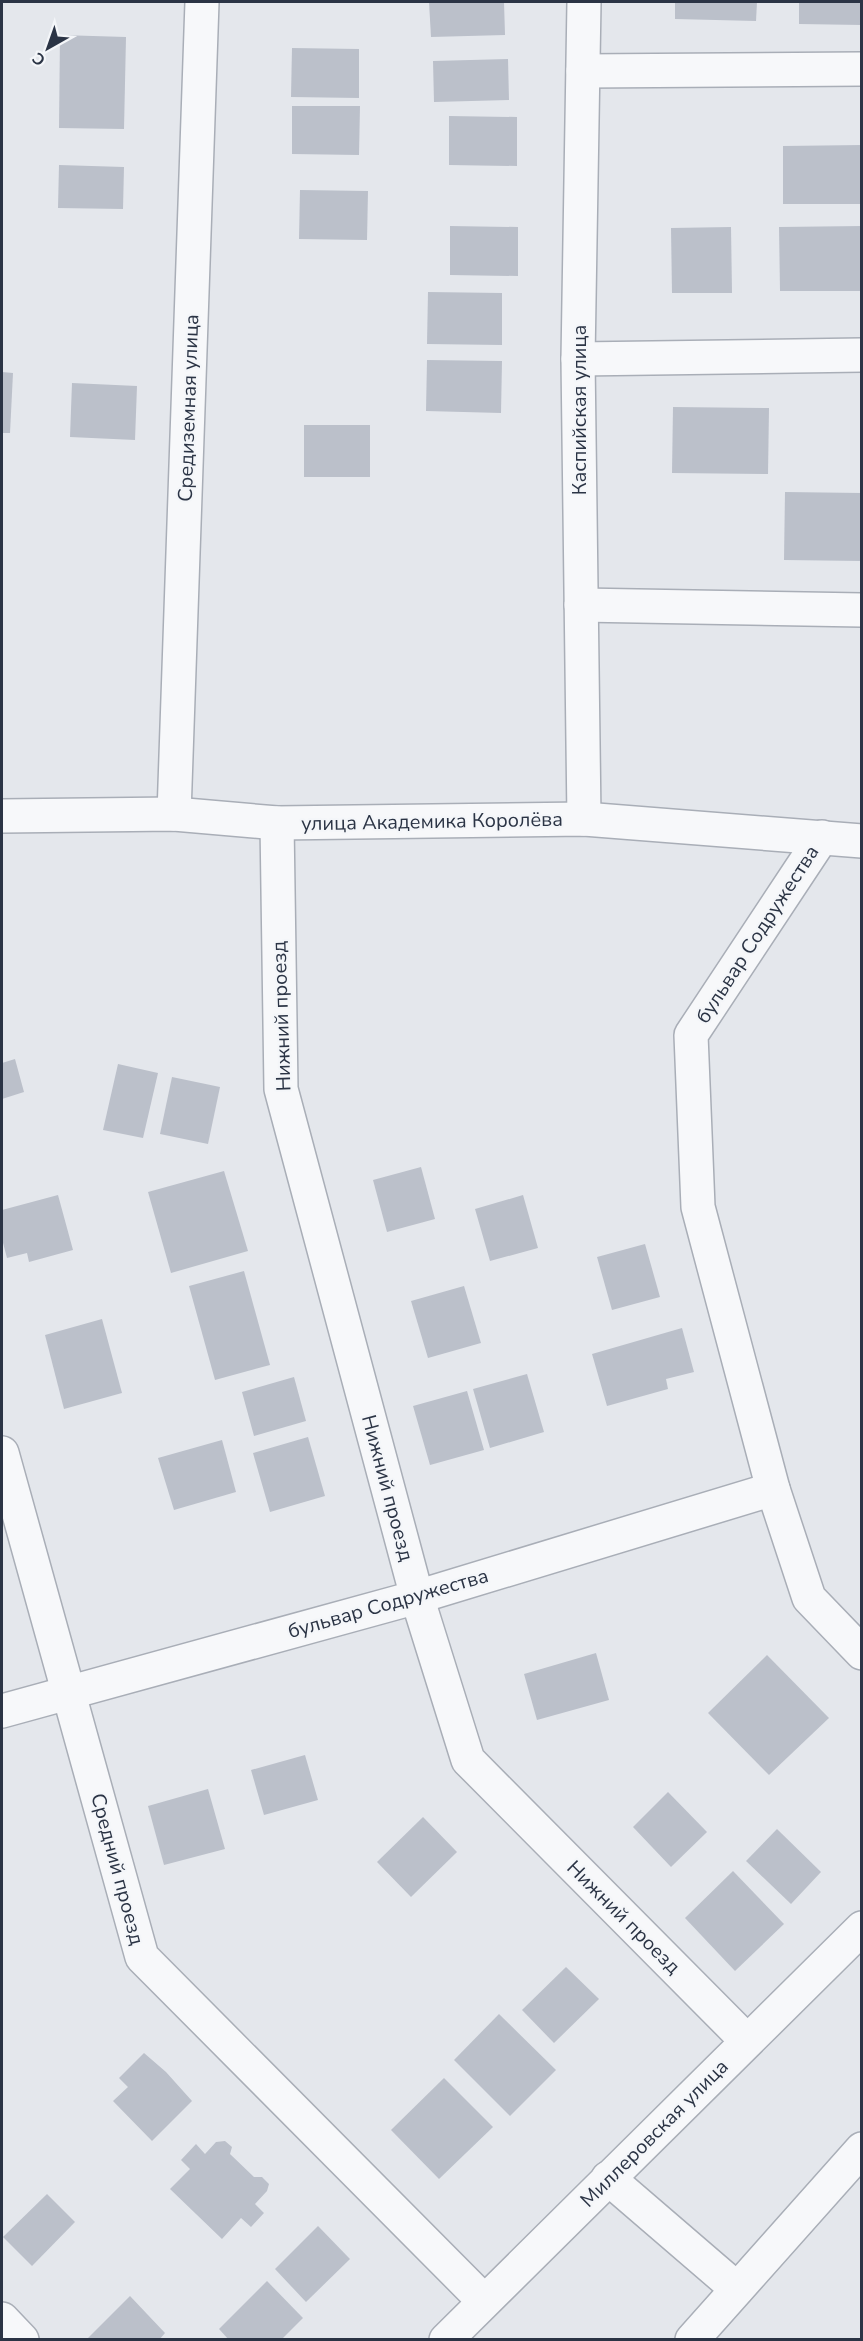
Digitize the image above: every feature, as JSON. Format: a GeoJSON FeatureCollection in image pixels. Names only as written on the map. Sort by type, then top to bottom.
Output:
{"type":"FeatureCollection","features":[{"type":"Feature","properties":{"kind":"street","name":"Средиземная улица"},"geometry":{"type":"LineString","coordinates":[[174,814],[202,2]]}},
{"type":"Feature","properties":{"kind":"street","name":"Каспийская улица"},"geometry":{"type":"LineString","coordinates":[[584,2],[578,359],[584,819]]}},
{"type":"Feature","properties":{"kind":"street"},"geometry":{"type":"LineString","coordinates":[[583,71],[861,69]]}},
{"type":"Feature","properties":{"kind":"street"},"geometry":{"type":"LineString","coordinates":[[578,359],[861,355]]}},
{"type":"Feature","properties":{"kind":"street"},"geometry":{"type":"LineString","coordinates":[[581,605],[861,610]]}},
{"type":"Feature","properties":{"kind":"street","name":"улица Академика Королёва"},"geometry":{"type":"LineString","coordinates":[[2,816],[174,814],[277,823],[584,819],[861,841]]}},
{"type":"Feature","properties":{"kind":"street","name":"Нижний проезд"},"geometry":{"type":"LineString","coordinates":[[277,823],[281,1089],[417,1597],[468,1760],[747,2041]]}},
{"type":"Feature","properties":{"kind":"street","name":"бульвар Содружества"},"geometry":{"type":"LineString","coordinates":[[822,837],[691,1035],[698,1207],[773,1489],[809,1598],[861,1653]]}},
{"type":"Feature","properties":{"kind":"street","name":"Средний проезд"},"geometry":{"type":"LineString","coordinates":[[2,1453],[142,1957],[484,2301]]}},
{"type":"Feature","properties":{"kind":"street","name":"бульвар Содружества"},"geometry":{"type":"LineString","coordinates":[[2,1712],[69,1691],[417,1597],[773,1489]]}},
{"type":"Feature","properties":{"kind":"street","name":"Миллеровская улица"},"geometry":{"type":"LineString","coordinates":[[446,2340],[861,1929]]}},
{"type":"Feature","properties":{"kind":"street"},"geometry":{"type":"LineString","coordinates":[[692,2340],[861,2149]]}},
{"type":"Feature","properties":{"kind":"street"},"geometry":{"type":"LineString","coordinates":[[608,2178],[737,2289]]}},
{"type":"Feature","properties":{"kind":"street"},"geometry":{"type":"LineString","coordinates":[[2,2319],[22,2340]]}},
{"type":"Feature","properties":{"kind":"building"},"geometry":{"type":"Polygon","coordinates":[[[429,2],[504,2],[505,35],[431,37],[429,2]]]}},
{"type":"Feature","properties":{"kind":"building"},"geometry":{"type":"Polygon","coordinates":[[[675,2],[757,2],[756,21],[675,19],[675,2]]]}},
{"type":"Feature","properties":{"kind":"building"},"geometry":{"type":"Polygon","coordinates":[[[799,2],[862,2],[862,25],[799,24],[799,2]]]}},
{"type":"Feature","properties":{"kind":"building"},"geometry":{"type":"Polygon","coordinates":[[[60,35],[126,37],[124,129],[59,128],[60,35]]]}},
{"type":"Feature","properties":{"kind":"building"},"geometry":{"type":"Polygon","coordinates":[[[292,48],[359,49],[359,98],[291,97],[292,48]]]}},
{"type":"Feature","properties":{"kind":"building"},"geometry":{"type":"Polygon","coordinates":[[[508,59],[509,100],[434,102],[433,61],[508,59]]]}},
{"type":"Feature","properties":{"kind":"building"},"geometry":{"type":"Polygon","coordinates":[[[292,106],[360,106],[359,155],[292,154],[292,106]]]}},
{"type":"Feature","properties":{"kind":"building"},"geometry":{"type":"Polygon","coordinates":[[[449,116],[517,117],[517,166],[449,165],[449,116]]]}},
{"type":"Feature","properties":{"kind":"building"},"geometry":{"type":"Polygon","coordinates":[[[862,145],[862,204],[783,204],[783,146],[862,145]]]}},
{"type":"Feature","properties":{"kind":"building"},"geometry":{"type":"Polygon","coordinates":[[[59,165],[124,167],[123,209],[58,208],[59,165]]]}},
{"type":"Feature","properties":{"kind":"building"},"geometry":{"type":"Polygon","coordinates":[[[300,190],[368,191],[367,240],[299,239],[300,190]]]}},
{"type":"Feature","properties":{"kind":"building"},"geometry":{"type":"Polygon","coordinates":[[[450,226],[518,227],[518,276],[450,275],[450,226]]]}},
{"type":"Feature","properties":{"kind":"building"},"geometry":{"type":"Polygon","coordinates":[[[862,226],[862,291],[780,291],[779,227],[862,226]]]}},
{"type":"Feature","properties":{"kind":"building"},"geometry":{"type":"Polygon","coordinates":[[[731,227],[732,293],[672,293],[671,228],[731,227]]]}},
{"type":"Feature","properties":{"kind":"building"},"geometry":{"type":"Polygon","coordinates":[[[428,292],[502,293],[502,345],[427,344],[428,292]]]}},
{"type":"Feature","properties":{"kind":"building"},"geometry":{"type":"Polygon","coordinates":[[[427,360],[502,361],[501,413],[426,411],[427,360]]]}},
{"type":"Feature","properties":{"kind":"building"},"geometry":{"type":"Polygon","coordinates":[[[2,372],[13,373],[10,433],[2,433],[2,372]]]}},
{"type":"Feature","properties":{"kind":"building"},"geometry":{"type":"Polygon","coordinates":[[[72,383],[137,386],[135,440],[70,437],[72,383]]]}},
{"type":"Feature","properties":{"kind":"building"},"geometry":{"type":"Polygon","coordinates":[[[673,407],[769,408],[768,474],[672,473],[673,407]]]}},
{"type":"Feature","properties":{"kind":"building"},"geometry":{"type":"Polygon","coordinates":[[[304,425],[370,425],[370,477],[304,477],[304,425]]]}},
{"type":"Feature","properties":{"kind":"building"},"geometry":{"type":"Polygon","coordinates":[[[785,492],[862,493],[862,561],[784,560],[785,492]]]}},
{"type":"Feature","properties":{"kind":"building"},"geometry":{"type":"Polygon","coordinates":[[[15,1059],[24,1092],[2,1099],[2,1063],[15,1059]]]}},
{"type":"Feature","properties":{"kind":"building"},"geometry":{"type":"Polygon","coordinates":[[[118,1064],[158,1073],[143,1138],[103,1130],[118,1064]]]}},
{"type":"Feature","properties":{"kind":"building"},"geometry":{"type":"Polygon","coordinates":[[[172,1077],[220,1087],[208,1144],[160,1134],[172,1077]]]}},
{"type":"Feature","properties":{"kind":"building"},"geometry":{"type":"Polygon","coordinates":[[[421,1167],[435,1219],[387,1232],[373,1180],[421,1167]]]}},
{"type":"Feature","properties":{"kind":"building"},"geometry":{"type":"Polygon","coordinates":[[[224,1171],[248,1251],[171,1273],[148,1192],[224,1171]]]}},
{"type":"Feature","properties":{"kind":"building"},"geometry":{"type":"Polygon","coordinates":[[[58,1195],[73,1250],[29,1262],[27,1253],[7,1258],[2,1239],[2,1210],[58,1195]]]}},
{"type":"Feature","properties":{"kind":"building"},"geometry":{"type":"Polygon","coordinates":[[[523,1195],[538,1248],[490,1261],[475,1209],[523,1195]]]}},
{"type":"Feature","properties":{"kind":"building"},"geometry":{"type":"Polygon","coordinates":[[[645,1244],[660,1297],[612,1310],[597,1257],[645,1244]]]}},
{"type":"Feature","properties":{"kind":"building"},"geometry":{"type":"Polygon","coordinates":[[[244,1271],[270,1365],[215,1380],[189,1286],[244,1271]]]}},
{"type":"Feature","properties":{"kind":"building"},"geometry":{"type":"Polygon","coordinates":[[[464,1286],[481,1343],[428,1358],[411,1301],[464,1286]]]}},
{"type":"Feature","properties":{"kind":"building"},"geometry":{"type":"Polygon","coordinates":[[[102,1319],[122,1393],[64,1409],[45,1335],[102,1319]]]}},
{"type":"Feature","properties":{"kind":"building"},"geometry":{"type":"Polygon","coordinates":[[[682,1328],[694,1372],[666,1379],[668,1389],[607,1406],[592,1354],[682,1328]]]}},
{"type":"Feature","properties":{"kind":"building"},"geometry":{"type":"Polygon","coordinates":[[[527,1374],[544,1432],[490,1448],[473,1389],[527,1374]]]}},
{"type":"Feature","properties":{"kind":"building"},"geometry":{"type":"Polygon","coordinates":[[[294,1377],[306,1421],[254,1436],[242,1392],[294,1377]]]}},
{"type":"Feature","properties":{"kind":"building"},"geometry":{"type":"Polygon","coordinates":[[[467,1391],[484,1450],[430,1465],[413,1406],[467,1391]]]}},
{"type":"Feature","properties":{"kind":"building"},"geometry":{"type":"Polygon","coordinates":[[[308,1437],[325,1496],[270,1512],[253,1453],[308,1437]]]}},
{"type":"Feature","properties":{"kind":"building"},"geometry":{"type":"Polygon","coordinates":[[[222,1440],[236,1492],[174,1510],[158,1458],[222,1440]]]}},
{"type":"Feature","properties":{"kind":"building"},"geometry":{"type":"Polygon","coordinates":[[[596,1653],[609,1700],[537,1720],[524,1674],[596,1653]]]}},
{"type":"Feature","properties":{"kind":"building"},"geometry":{"type":"Polygon","coordinates":[[[767,1655],[829,1718],[769,1775],[708,1713],[767,1655]]]}},
{"type":"Feature","properties":{"kind":"building"},"geometry":{"type":"Polygon","coordinates":[[[305,1755],[318,1800],[264,1815],[251,1770],[305,1755]]]}},
{"type":"Feature","properties":{"kind":"building"},"geometry":{"type":"Polygon","coordinates":[[[208,1789],[225,1849],[164,1865],[148,1806],[208,1789]]]}},
{"type":"Feature","properties":{"kind":"building"},"geometry":{"type":"Polygon","coordinates":[[[668,1792],[707,1832],[671,1867],[633,1827],[668,1792]]]}},
{"type":"Feature","properties":{"kind":"building"},"geometry":{"type":"Polygon","coordinates":[[[423,1817],[457,1852],[411,1897],[377,1862],[423,1817]]]}},
{"type":"Feature","properties":{"kind":"building"},"geometry":{"type":"Polygon","coordinates":[[[777,1829],[821,1872],[791,1904],[746,1861],[777,1829]]]}},
{"type":"Feature","properties":{"kind":"building"},"geometry":{"type":"Polygon","coordinates":[[[733,1871],[784,1924],[735,1971],[685,1918],[733,1871]]]}},
{"type":"Feature","properties":{"kind":"building"},"geometry":{"type":"Polygon","coordinates":[[[566,1967],[599,1999],[554,2043],[522,2010],[566,1967]]]}},
{"type":"Feature","properties":{"kind":"building"},"geometry":{"type":"Polygon","coordinates":[[[499,2014],[556,2070],[510,2116],[454,2060],[499,2014]]]}},
{"type":"Feature","properties":{"kind":"building"},"geometry":{"type":"Polygon","coordinates":[[[144,2053],[166,2072],[192,2101],[152,2141],[113,2101],[128,2087],[119,2078],[144,2053]]]}},
{"type":"Feature","properties":{"kind":"building"},"geometry":{"type":"Polygon","coordinates":[[[444,2078],[493,2127],[439,2179],[391,2130],[444,2078]]]}},
{"type":"Feature","properties":{"kind":"building"},"geometry":{"type":"Polygon","coordinates":[[[225,2141],[232,2147],[230,2154],[254,2177],[262,2177],[269,2184],[267,2191],[255,2204],[264,2213],[251,2227],[241,2218],[222,2239],[170,2189],[190,2169],[181,2160],[196,2144],[205,2154],[216,2142],[225,2141]]]}},
{"type":"Feature","properties":{"kind":"building"},"geometry":{"type":"Polygon","coordinates":[[[47,2194],[75,2222],[32,2266],[3,2237],[47,2194]]]}},
{"type":"Feature","properties":{"kind":"building"},"geometry":{"type":"Polygon","coordinates":[[[318,2226],[350,2259],[306,2302],[275,2269],[318,2226]]]}},
{"type":"Feature","properties":{"kind":"building"},"geometry":{"type":"Polygon","coordinates":[[[267,2281],[303,2318],[281,2340],[229,2340],[219,2329],[267,2281]]]}},
{"type":"Feature","properties":{"kind":"building"},"geometry":{"type":"Polygon","coordinates":[[[130,2296],[165,2333],[159,2340],[86,2340],[130,2296]]]}}]}
